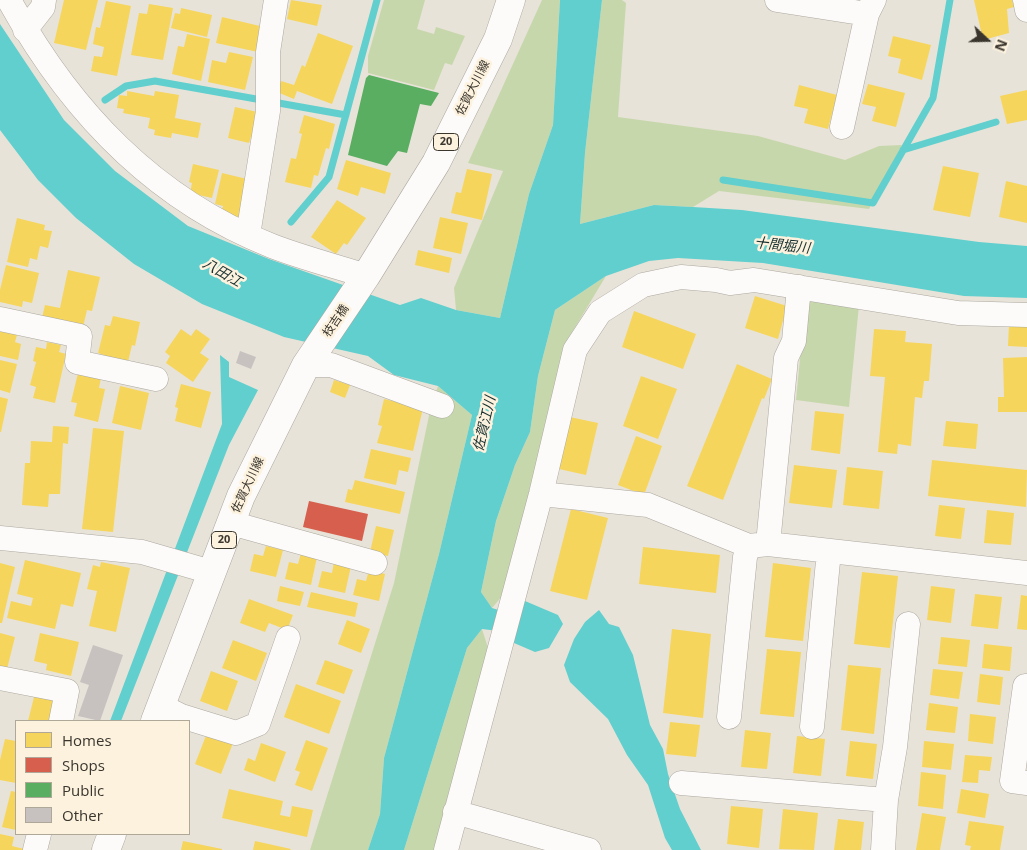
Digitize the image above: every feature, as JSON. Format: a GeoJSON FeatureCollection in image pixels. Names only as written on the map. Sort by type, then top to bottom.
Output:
{"type":"FeatureCollection","features":[{"type":"Feature","properties":{"kind":"main road","name":"佐賀大川線"},"geometry":{"type":"LineString","coordinates":[[366,276],[436,163],[498,39],[510,0]]}},
{"type":"Feature","properties":{"kind":"main road","name":"枝吉橋"},"geometry":{"type":"LineString","coordinates":[[306,365],[366,276]]}},
{"type":"Feature","properties":{"kind":"main road","name":"佐賀大川線"},"geometry":{"type":"LineString","coordinates":[[158,714],[241,496],[306,365]]}},
{"type":"Feature","properties":{"kind":"main road"},"geometry":{"type":"LineString","coordinates":[[106,850],[112,835]]}},
{"type":"Feature","properties":{"kind":"street"},"geometry":{"type":"LineString","coordinates":[[9,0],[58,79],[89,118],[160,185],[208,215],[248,235],[273,246],[366,276]]}},
{"type":"Feature","properties":{"kind":"street"},"geometry":{"type":"LineString","coordinates":[[26,30],[43,7],[44,0]]}},
{"type":"Feature","properties":{"kind":"street"},"geometry":{"type":"LineString","coordinates":[[248,235],[269,101],[268,52],[276,0]]}},
{"type":"Feature","properties":{"kind":"street"},"geometry":{"type":"LineString","coordinates":[[777,0],[871,7],[842,127]]}},
{"type":"Feature","properties":{"kind":"street"},"geometry":{"type":"LineString","coordinates":[[1025,0],[1027,10]]}},
{"type":"Feature","properties":{"kind":"street"},"geometry":{"type":"LineString","coordinates":[[446,850],[541,494],[575,350],[600,312],[643,285],[681,278],[716,280],[730,283],[754,280],[958,313],[1027,315]]}},
{"type":"Feature","properties":{"kind":"street"},"geometry":{"type":"LineString","coordinates":[[730,717],[745,557],[759,545],[786,358],[794,341],[799,288]]}},
{"type":"Feature","properties":{"kind":"street"},"geometry":{"type":"LineString","coordinates":[[0,319],[80,336],[77,362],[156,379]]}},
{"type":"Feature","properties":{"kind":"street"},"geometry":{"type":"LineString","coordinates":[[306,365],[332,365],[442,406]]}},
{"type":"Feature","properties":{"kind":"street"},"geometry":{"type":"LineString","coordinates":[[541,494],[648,505],[759,545],[1027,573]]}},
{"type":"Feature","properties":{"kind":"street"},"geometry":{"type":"LineString","coordinates":[[231,523],[375,563]]}},
{"type":"Feature","properties":{"kind":"street"},"geometry":{"type":"LineString","coordinates":[[0,538],[142,552],[212,572]]}},
{"type":"Feature","properties":{"kind":"street"},"geometry":{"type":"LineString","coordinates":[[812,727],[829,551]]}},
{"type":"Feature","properties":{"kind":"street"},"geometry":{"type":"LineString","coordinates":[[883,850],[886,800],[895,747],[908,624]]}},
{"type":"Feature","properties":{"kind":"street"},"geometry":{"type":"LineString","coordinates":[[158,714],[181,716],[236,733],[258,724],[288,638]]}},
{"type":"Feature","properties":{"kind":"street"},"geometry":{"type":"LineString","coordinates":[[0,678],[67,691],[61,720]]}},
{"type":"Feature","properties":{"kind":"street"},"geometry":{"type":"LineString","coordinates":[[1027,686],[1025,686],[1012,781],[1027,783]]}},
{"type":"Feature","properties":{"kind":"street"},"geometry":{"type":"LineString","coordinates":[[681,783],[886,800]]}},
{"type":"Feature","properties":{"kind":"street"},"geometry":{"type":"LineString","coordinates":[[455,812],[589,850]]}},
{"type":"Feature","properties":{"kind":"street"},"geometry":{"type":"LineString","coordinates":[[35,850],[38,835]]}},
{"type":"Feature","properties":{"kind":"green space"},"geometry":{"type":"Polygon","coordinates":[[[384,0],[425,0],[417,29],[434,34],[436,27],[465,36],[452,65],[445,63],[434,90],[368,73],[368,56],[384,0]]]}},
{"type":"Feature","properties":{"kind":"green space"},"geometry":{"type":"Polygon","coordinates":[[[542,0],[560,0],[553,125],[529,194],[500,318],[456,310],[454,288],[503,171],[468,163],[542,0]]]}},
{"type":"Feature","properties":{"kind":"green space"},"geometry":{"type":"Polygon","coordinates":[[[602,0],[622,0],[626,3],[618,117],[758,136],[845,160],[879,146],[902,145],[869,209],[719,191],[693,207],[654,205],[580,224],[585,153],[602,0]]]}},
{"type":"Feature","properties":{"kind":"green space"},"geometry":{"type":"Polygon","coordinates":[[[606,276],[568,339],[509,588],[492,608],[481,592],[496,521],[515,465],[530,432],[538,376],[555,310],[606,276]]]}},
{"type":"Feature","properties":{"kind":"green space"},"geometry":{"type":"Polygon","coordinates":[[[806,297],[859,305],[849,407],[796,400],[806,297]]]}},
{"type":"Feature","properties":{"kind":"green space"},"geometry":{"type":"Polygon","coordinates":[[[438,386],[472,415],[439,554],[384,758],[380,814],[368,850],[310,850],[394,583],[431,406],[438,386]]]}},
{"type":"Feature","properties":{"kind":"green space"},"geometry":{"type":"Polygon","coordinates":[[[482,629],[489,651],[439,850],[404,850],[467,648],[482,629]]]}},
{"type":"Feature","properties":{"kind":"water"},"geometry":{"type":"Polygon","coordinates":[[[560,0],[602,0],[585,153],[580,224],[654,205],[742,210],[979,242],[1027,246],[1027,298],[964,296],[763,263],[678,258],[649,261],[606,276],[555,310],[538,376],[530,432],[515,465],[496,521],[481,592],[492,608],[515,615],[525,601],[558,615],[563,624],[549,648],[535,652],[514,643],[514,633],[482,629],[467,648],[404,850],[368,850],[380,814],[384,758],[439,554],[472,415],[438,386],[394,375],[368,356],[284,337],[202,304],[134,264],[76,218],[38,180],[0,130],[0,24],[64,120],[115,171],[188,226],[269,259],[400,305],[421,298],[456,310],[500,318],[529,194],[553,125],[560,0]]]}},
{"type":"Feature","properties":{"kind":"water"},"geometry":{"type":"Polygon","coordinates":[[[220,355],[229,362],[229,377],[258,390],[229,445],[121,720],[110,720],[222,424],[220,355]]]}},
{"type":"Feature","properties":{"kind":"water"},"geometry":{"type":"Polygon","coordinates":[[[599,610],[609,624],[619,627],[633,655],[650,725],[663,749],[668,774],[680,809],[701,850],[672,850],[665,838],[648,785],[627,755],[608,719],[570,682],[564,665],[574,639],[585,622],[599,610]]]}},
{"type":"Feature","properties":{"kind":"building: Homes"},"geometry":{"type":"Polygon","coordinates":[[[64,0],[98,0],[86,50],[54,43],[64,0]]]}},
{"type":"Feature","properties":{"kind":"building: Homes"},"geometry":{"type":"Polygon","coordinates":[[[291,0],[322,5],[317,26],[287,19],[291,0]]]}},
{"type":"Feature","properties":{"kind":"building: Homes"},"geometry":{"type":"Polygon","coordinates":[[[974,0],[1012,0],[1014,7],[1007,9],[1009,33],[983,40],[974,0]]]}},
{"type":"Feature","properties":{"kind":"building: Homes"},"geometry":{"type":"Polygon","coordinates":[[[106,1],[131,6],[117,76],[91,71],[94,56],[102,57],[104,47],[93,44],[96,27],[100,28],[106,1]]]}},
{"type":"Feature","properties":{"kind":"building: Homes"},"geometry":{"type":"Polygon","coordinates":[[[149,4],[173,8],[163,60],[131,55],[139,13],[147,14],[149,4]]]}},
{"type":"Feature","properties":{"kind":"building: Homes"},"geometry":{"type":"Polygon","coordinates":[[[181,8],[212,15],[207,37],[171,28],[175,13],[180,14],[181,8]]]}},
{"type":"Feature","properties":{"kind":"building: Homes"},"geometry":{"type":"Polygon","coordinates":[[[222,17],[264,27],[258,52],[216,43],[222,17]]]}},
{"type":"Feature","properties":{"kind":"building: Homes"},"geometry":{"type":"Polygon","coordinates":[[[318,33],[353,46],[332,104],[297,91],[294,99],[277,92],[281,81],[294,85],[302,65],[305,67],[318,33]]]}},
{"type":"Feature","properties":{"kind":"building: Homes"},"geometry":{"type":"Polygon","coordinates":[[[187,34],[210,39],[201,81],[172,74],[178,46],[184,47],[187,34]]]}},
{"type":"Feature","properties":{"kind":"building: Homes"},"geometry":{"type":"Polygon","coordinates":[[[893,36],[931,45],[922,80],[898,73],[901,59],[888,56],[893,36]]]}},
{"type":"Feature","properties":{"kind":"building: Homes"},"geometry":{"type":"Polygon","coordinates":[[[229,52],[253,57],[245,90],[208,82],[212,60],[226,63],[229,52]]]}},
{"type":"Feature","properties":{"kind":"building: Homes"},"geometry":{"type":"Polygon","coordinates":[[[868,84],[905,93],[896,127],[872,121],[876,107],[862,104],[868,84]]]}},
{"type":"Feature","properties":{"kind":"building: Homes"},"geometry":{"type":"Polygon","coordinates":[[[799,85],[837,95],[828,129],[804,123],[808,109],[794,106],[799,85]]]}},
{"type":"Feature","properties":{"kind":"building: Homes"},"geometry":{"type":"Polygon","coordinates":[[[1027,90],[1027,120],[1007,124],[1000,96],[1027,90]]]}},
{"type":"Feature","properties":{"kind":"building: Homes"},"geometry":{"type":"Polygon","coordinates":[[[127,91],[154,96],[155,91],[179,95],[175,118],[201,123],[198,138],[172,133],[171,138],[154,135],[155,130],[148,128],[150,118],[123,113],[124,109],[117,108],[119,95],[127,96],[127,91]]]}},
{"type":"Feature","properties":{"kind":"building: Homes"},"geometry":{"type":"Polygon","coordinates":[[[235,107],[262,113],[257,138],[251,137],[249,143],[228,138],[235,107]]]}},
{"type":"Feature","properties":{"kind":"building: Homes"},"geometry":{"type":"Polygon","coordinates":[[[304,115],[335,124],[329,149],[326,148],[318,176],[314,175],[311,188],[285,182],[291,158],[296,159],[302,134],[299,133],[304,115]]]}},
{"type":"Feature","properties":{"kind":"building: Homes"},"geometry":{"type":"Polygon","coordinates":[[[346,160],[391,173],[385,194],[361,187],[358,196],[337,189],[346,160]]]}},
{"type":"Feature","properties":{"kind":"building: Homes"},"geometry":{"type":"Polygon","coordinates":[[[193,164],[219,170],[212,198],[190,193],[192,183],[189,182],[193,164]]]}},
{"type":"Feature","properties":{"kind":"building: Homes"},"geometry":{"type":"Polygon","coordinates":[[[943,166],[979,173],[970,217],[933,210],[943,166]]]}},
{"type":"Feature","properties":{"kind":"building: Homes"},"geometry":{"type":"Polygon","coordinates":[[[467,169],[492,174],[482,220],[451,213],[456,192],[461,193],[467,169]]]}},
{"type":"Feature","properties":{"kind":"building: Homes"},"geometry":{"type":"Polygon","coordinates":[[[222,173],[251,180],[242,218],[221,213],[223,206],[215,204],[222,173]]]}},
{"type":"Feature","properties":{"kind":"building: Homes"},"geometry":{"type":"Polygon","coordinates":[[[1006,181],[1027,186],[1027,223],[999,217],[1006,181]]]}},
{"type":"Feature","properties":{"kind":"building: Homes"},"geometry":{"type":"Polygon","coordinates":[[[337,200],[366,218],[347,245],[344,243],[336,254],[311,237],[337,200]]]}},
{"type":"Feature","properties":{"kind":"building: Homes"},"geometry":{"type":"Polygon","coordinates":[[[440,217],[468,223],[461,254],[433,248],[440,217]]]}},
{"type":"Feature","properties":{"kind":"building: Homes"},"geometry":{"type":"Polygon","coordinates":[[[17,218],[45,225],[44,230],[52,231],[48,248],[40,246],[37,260],[30,258],[28,267],[7,262],[17,218]]]}},
{"type":"Feature","properties":{"kind":"building: Homes"},"geometry":{"type":"Polygon","coordinates":[[[418,250],[452,258],[449,273],[415,265],[418,250]]]}},
{"type":"Feature","properties":{"kind":"building: Homes"},"geometry":{"type":"Polygon","coordinates":[[[6,265],[39,273],[32,303],[23,301],[22,307],[0,302],[0,290],[6,265]]]}},
{"type":"Feature","properties":{"kind":"building: Homes"},"geometry":{"type":"Polygon","coordinates":[[[68,270],[100,277],[92,311],[87,310],[83,327],[42,318],[45,305],[60,308],[68,270]]]}},
{"type":"Feature","properties":{"kind":"building: Homes"},"geometry":{"type":"Polygon","coordinates":[[[755,296],[787,306],[778,339],[745,328],[755,296]]]}},
{"type":"Feature","properties":{"kind":"building: Homes"},"geometry":{"type":"Polygon","coordinates":[[[634,311],[696,334],[683,369],[622,347],[634,311]]]}},
{"type":"Feature","properties":{"kind":"building: Homes"},"geometry":{"type":"Polygon","coordinates":[[[113,316],[140,322],[135,346],[132,345],[127,366],[103,360],[104,355],[98,353],[105,325],[110,326],[113,316]]]}},
{"type":"Feature","properties":{"kind":"building: Homes"},"geometry":{"type":"Polygon","coordinates":[[[1009,324],[1027,325],[1027,347],[1008,346],[1009,324]]]}},
{"type":"Feature","properties":{"kind":"building: Homes"},"geometry":{"type":"Polygon","coordinates":[[[0,327],[17,335],[15,342],[21,344],[18,360],[0,356],[0,327]]]}},
{"type":"Feature","properties":{"kind":"building: Homes"},"geometry":{"type":"Polygon","coordinates":[[[181,329],[191,336],[196,329],[210,339],[200,353],[209,359],[193,382],[166,363],[170,356],[165,352],[181,329]]]}},
{"type":"Feature","properties":{"kind":"building: Homes"},"geometry":{"type":"Polygon","coordinates":[[[874,329],[906,331],[905,342],[932,344],[929,381],[924,381],[922,398],[915,397],[911,446],[898,444],[897,454],[878,452],[885,377],[870,376],[874,329]]]}},
{"type":"Feature","properties":{"kind":"building: Homes"},"geometry":{"type":"Polygon","coordinates":[[[47,342],[61,345],[59,352],[66,354],[55,403],[33,398],[36,387],[30,385],[36,362],[33,361],[36,347],[46,349],[47,342]]]}},
{"type":"Feature","properties":{"kind":"building: Homes"},"geometry":{"type":"Polygon","coordinates":[[[1027,357],[1027,412],[998,412],[998,397],[1004,397],[1003,358],[1027,357]]]}},
{"type":"Feature","properties":{"kind":"building: Homes"},"geometry":{"type":"Polygon","coordinates":[[[0,360],[17,364],[10,393],[0,390],[0,360]]]}},
{"type":"Feature","properties":{"kind":"building: Homes"},"geometry":{"type":"Polygon","coordinates":[[[737,364],[772,379],[764,399],[762,398],[723,500],[687,486],[737,364]]]}},
{"type":"Feature","properties":{"kind":"building: Homes"},"geometry":{"type":"Polygon","coordinates":[[[78,373],[101,378],[99,388],[105,389],[98,422],[74,416],[77,403],[71,402],[78,373]]]}},
{"type":"Feature","properties":{"kind":"building: Homes"},"geometry":{"type":"Polygon","coordinates":[[[641,376],[677,389],[658,439],[623,426],[641,376]]]}},
{"type":"Feature","properties":{"kind":"building: Homes"},"geometry":{"type":"Polygon","coordinates":[[[334,380],[350,385],[345,398],[330,392],[334,380]]]}},
{"type":"Feature","properties":{"kind":"building: Homes"},"geometry":{"type":"Polygon","coordinates":[[[181,384],[211,392],[201,428],[175,421],[178,408],[175,407],[181,384]]]}},
{"type":"Feature","properties":{"kind":"building: Homes"},"geometry":{"type":"Polygon","coordinates":[[[120,386],[149,393],[141,430],[112,423],[120,386]]]}},
{"type":"Feature","properties":{"kind":"building: Homes"},"geometry":{"type":"Polygon","coordinates":[[[0,397],[8,399],[1,432],[0,432],[0,397]]]}},
{"type":"Feature","properties":{"kind":"building: Homes"},"geometry":{"type":"Polygon","coordinates":[[[384,399],[423,408],[413,451],[377,443],[382,426],[378,425],[384,399]]]}},
{"type":"Feature","properties":{"kind":"building: Homes"},"geometry":{"type":"Polygon","coordinates":[[[815,411],[844,414],[840,454],[811,450],[815,411]]]}},
{"type":"Feature","properties":{"kind":"building: Homes"},"geometry":{"type":"Polygon","coordinates":[[[570,417],[598,423],[586,475],[559,469],[570,417]]]}},
{"type":"Feature","properties":{"kind":"building: Homes"},"geometry":{"type":"Polygon","coordinates":[[[946,421],[978,424],[976,449],[943,446],[946,421]]]}},
{"type":"Feature","properties":{"kind":"building: Homes"},"geometry":{"type":"Polygon","coordinates":[[[53,426],[69,427],[68,444],[63,443],[60,494],[49,494],[48,507],[22,505],[25,463],[30,463],[31,441],[52,442],[53,426]]]}},
{"type":"Feature","properties":{"kind":"building: Homes"},"geometry":{"type":"Polygon","coordinates":[[[93,428],[124,431],[113,532],[82,529],[93,428]]]}},
{"type":"Feature","properties":{"kind":"building: Homes"},"geometry":{"type":"Polygon","coordinates":[[[636,436],[662,446],[644,495],[618,485],[636,436]]]}},
{"type":"Feature","properties":{"kind":"building: Homes"},"geometry":{"type":"Polygon","coordinates":[[[371,449],[411,458],[408,472],[399,470],[396,485],[364,478],[371,449]]]}},
{"type":"Feature","properties":{"kind":"building: Homes"},"geometry":{"type":"Polygon","coordinates":[[[932,460],[1027,470],[1026,507],[928,496],[932,460]]]}},
{"type":"Feature","properties":{"kind":"building: Homes"},"geometry":{"type":"Polygon","coordinates":[[[794,465],[837,470],[832,508],[789,503],[794,465]]]}},
{"type":"Feature","properties":{"kind":"building: Homes"},"geometry":{"type":"Polygon","coordinates":[[[847,467],[883,471],[879,509],[843,505],[847,467]]]}},
{"type":"Feature","properties":{"kind":"building: Homes"},"geometry":{"type":"Polygon","coordinates":[[[355,480],[405,492],[400,514],[345,502],[348,489],[352,490],[355,480]]]}},
{"type":"Feature","properties":{"kind":"building: Homes"},"geometry":{"type":"Polygon","coordinates":[[[939,505],[965,508],[961,539],[935,536],[939,505]]]}},
{"type":"Feature","properties":{"kind":"building: Homes"},"geometry":{"type":"Polygon","coordinates":[[[571,509],[608,518],[587,600],[550,591],[571,509]]]}},
{"type":"Feature","properties":{"kind":"building: Homes"},"geometry":{"type":"Polygon","coordinates":[[[987,510],[1014,513],[1011,545],[984,543],[987,510]]]}},
{"type":"Feature","properties":{"kind":"building: Homes"},"geometry":{"type":"Polygon","coordinates":[[[376,526],[394,530],[388,556],[370,552],[376,526]]]}},
{"type":"Feature","properties":{"kind":"building: Homes"},"geometry":{"type":"Polygon","coordinates":[[[266,546],[283,550],[276,577],[250,571],[254,554],[263,556],[266,546]]]}},
{"type":"Feature","properties":{"kind":"building: Homes"},"geometry":{"type":"Polygon","coordinates":[[[643,547],[720,555],[716,593],[639,584],[643,547]]]}},
{"type":"Feature","properties":{"kind":"building: Homes"},"geometry":{"type":"Polygon","coordinates":[[[301,553],[317,557],[311,585],[285,579],[289,562],[298,564],[301,553]]]}},
{"type":"Feature","properties":{"kind":"building: Homes"},"geometry":{"type":"Polygon","coordinates":[[[25,560],[81,573],[73,607],[61,604],[55,629],[7,618],[11,601],[31,606],[33,598],[17,594],[25,560]]]}},
{"type":"Feature","properties":{"kind":"building: Homes"},"geometry":{"type":"Polygon","coordinates":[[[101,562],[130,568],[116,632],[89,626],[97,591],[87,589],[93,565],[100,567],[101,562]]]}},
{"type":"Feature","properties":{"kind":"building: Homes"},"geometry":{"type":"Polygon","coordinates":[[[334,562],[351,566],[345,593],[318,587],[322,571],[332,573],[334,562]]]}},
{"type":"Feature","properties":{"kind":"building: Homes"},"geometry":{"type":"Polygon","coordinates":[[[0,563],[15,567],[2,623],[0,623],[0,563]]]}},
{"type":"Feature","properties":{"kind":"building: Homes"},"geometry":{"type":"Polygon","coordinates":[[[773,563],[811,568],[803,641],[765,637],[773,563]]]}},
{"type":"Feature","properties":{"kind":"building: Homes"},"geometry":{"type":"Polygon","coordinates":[[[369,570],[385,574],[379,601],[353,595],[357,579],[366,581],[369,570]]]}},
{"type":"Feature","properties":{"kind":"building: Homes"},"geometry":{"type":"Polygon","coordinates":[[[862,572],[898,576],[890,648],[854,644],[862,572]]]}},
{"type":"Feature","properties":{"kind":"building: Homes"},"geometry":{"type":"Polygon","coordinates":[[[280,586],[304,592],[300,606],[277,601],[280,586]]]}},
{"type":"Feature","properties":{"kind":"building: Homes"},"geometry":{"type":"Polygon","coordinates":[[[931,586],[955,589],[951,623],[927,620],[931,586]]]}},
{"type":"Feature","properties":{"kind":"building: Homes"},"geometry":{"type":"Polygon","coordinates":[[[311,592],[358,603],[355,617],[307,607],[311,592]]]}},
{"type":"Feature","properties":{"kind":"building: Homes"},"geometry":{"type":"Polygon","coordinates":[[[975,594],[1002,597],[998,629],[971,626],[975,594]]]}},
{"type":"Feature","properties":{"kind":"building: Homes"},"geometry":{"type":"Polygon","coordinates":[[[1021,595],[1027,596],[1027,630],[1017,629],[1021,595]]]}},
{"type":"Feature","properties":{"kind":"building: Homes"},"geometry":{"type":"Polygon","coordinates":[[[249,599],[293,615],[287,630],[269,623],[265,632],[240,623],[249,599]]]}},
{"type":"Feature","properties":{"kind":"building: Homes"},"geometry":{"type":"Polygon","coordinates":[[[347,620],[370,629],[361,653],[338,644],[347,620]]]}},
{"type":"Feature","properties":{"kind":"building: Homes"},"geometry":{"type":"Polygon","coordinates":[[[672,629],[711,634],[703,718],[663,713],[672,629]]]}},
{"type":"Feature","properties":{"kind":"building: Homes"},"geometry":{"type":"Polygon","coordinates":[[[0,633],[15,637],[7,669],[0,668],[0,633]]]}},
{"type":"Feature","properties":{"kind":"building: Homes"},"geometry":{"type":"Polygon","coordinates":[[[40,633],[79,642],[71,676],[46,670],[47,664],[34,661],[40,633]]]}},
{"type":"Feature","properties":{"kind":"building: Homes"},"geometry":{"type":"Polygon","coordinates":[[[941,637],[970,640],[967,667],[938,664],[941,637]]]}},
{"type":"Feature","properties":{"kind":"building: Homes"},"geometry":{"type":"Polygon","coordinates":[[[233,640],[267,653],[256,681],[222,668],[233,640]]]}},
{"type":"Feature","properties":{"kind":"building: Homes"},"geometry":{"type":"Polygon","coordinates":[[[984,644],[1012,647],[1010,671],[982,668],[984,644]]]}},
{"type":"Feature","properties":{"kind":"building: Homes"},"geometry":{"type":"Polygon","coordinates":[[[767,649],[801,652],[794,717],[760,714],[767,649]]]}},
{"type":"Feature","properties":{"kind":"building: Homes"},"geometry":{"type":"Polygon","coordinates":[[[325,660],[353,670],[344,694],[316,684],[325,660]]]}},
{"type":"Feature","properties":{"kind":"building: Homes"},"geometry":{"type":"Polygon","coordinates":[[[848,665],[881,668],[874,734],[841,730],[848,665]]]}},
{"type":"Feature","properties":{"kind":"building: Homes"},"geometry":{"type":"Polygon","coordinates":[[[933,669],[963,672],[959,699],[930,695],[933,669]]]}},
{"type":"Feature","properties":{"kind":"building: Homes"},"geometry":{"type":"Polygon","coordinates":[[[211,671],[238,681],[227,711],[200,701],[211,671]]]}},
{"type":"Feature","properties":{"kind":"building: Homes"},"geometry":{"type":"Polygon","coordinates":[[[980,674],[1003,677],[1000,705],[977,702],[980,674]]]}},
{"type":"Feature","properties":{"kind":"building: Homes"},"geometry":{"type":"Polygon","coordinates":[[[296,684],[341,701],[329,734],[284,717],[296,684]]]}},
{"type":"Feature","properties":{"kind":"building: Homes"},"geometry":{"type":"Polygon","coordinates":[[[35,693],[55,698],[50,720],[28,720],[35,693]]]}},
{"type":"Feature","properties":{"kind":"building: Homes"},"geometry":{"type":"Polygon","coordinates":[[[929,703],[958,707],[955,733],[926,730],[929,703]]]}},
{"type":"Feature","properties":{"kind":"building: Homes"},"geometry":{"type":"Polygon","coordinates":[[[970,714],[996,717],[993,744],[968,741],[970,714]]]}},
{"type":"Feature","properties":{"kind":"building: Homes"},"geometry":{"type":"Polygon","coordinates":[[[670,722],[700,725],[696,757],[666,754],[670,722]]]}},
{"type":"Feature","properties":{"kind":"building: Homes"},"geometry":{"type":"Polygon","coordinates":[[[745,730],[771,733],[767,769],[741,767],[745,730]]]}},
{"type":"Feature","properties":{"kind":"building: Homes"},"geometry":{"type":"Polygon","coordinates":[[[207,733],[233,743],[221,774],[195,764],[207,733]]]}},
{"type":"Feature","properties":{"kind":"building: Homes"},"geometry":{"type":"Polygon","coordinates":[[[797,736],[825,739],[821,776],[793,773],[797,736]]]}},
{"type":"Feature","properties":{"kind":"building: Homes"},"geometry":{"type":"Polygon","coordinates":[[[5,739],[15,741],[15,783],[0,780],[0,760],[5,739]]]}},
{"type":"Feature","properties":{"kind":"building: Homes"},"geometry":{"type":"Polygon","coordinates":[[[306,740],[328,748],[312,791],[295,785],[300,772],[295,770],[306,740]]]}},
{"type":"Feature","properties":{"kind":"building: Homes"},"geometry":{"type":"Polygon","coordinates":[[[850,741],[877,744],[873,779],[846,776],[850,741]]]}},
{"type":"Feature","properties":{"kind":"building: Homes"},"geometry":{"type":"Polygon","coordinates":[[[924,741],[954,744],[951,770],[922,767],[924,741]]]}},
{"type":"Feature","properties":{"kind":"building: Homes"},"geometry":{"type":"Polygon","coordinates":[[[261,743],[286,752],[275,782],[244,770],[248,758],[255,761],[261,743]]]}},
{"type":"Feature","properties":{"kind":"building: Homes"},"geometry":{"type":"Polygon","coordinates":[[[965,755],[992,757],[990,771],[979,770],[978,783],[962,782],[965,755]]]}},
{"type":"Feature","properties":{"kind":"building: Homes"},"geometry":{"type":"Polygon","coordinates":[[[921,772],[946,775],[943,809],[918,806],[921,772]]]}},
{"type":"Feature","properties":{"kind":"building: Homes"},"geometry":{"type":"Polygon","coordinates":[[[229,789],[283,801],[280,815],[290,817],[292,806],[313,810],[307,837],[222,818],[229,789]]]}},
{"type":"Feature","properties":{"kind":"building: Homes"},"geometry":{"type":"Polygon","coordinates":[[[961,789],[989,794],[985,818],[957,813],[961,789]]]}},
{"type":"Feature","properties":{"kind":"building: Homes"},"geometry":{"type":"Polygon","coordinates":[[[11,791],[15,792],[15,830],[2,827],[11,791]]]}},
{"type":"Feature","properties":{"kind":"building: Homes"},"geometry":{"type":"Polygon","coordinates":[[[731,806],[763,809],[759,848],[727,844],[731,806]]]}},
{"type":"Feature","properties":{"kind":"building: Homes"},"geometry":{"type":"Polygon","coordinates":[[[783,809],[818,813],[814,850],[779,849],[783,809]]]}},
{"type":"Feature","properties":{"kind":"building: Homes"},"geometry":{"type":"Polygon","coordinates":[[[922,813],[946,817],[940,850],[916,850],[922,813]]]}},
{"type":"Feature","properties":{"kind":"building: Homes"},"geometry":{"type":"Polygon","coordinates":[[[838,819],[864,822],[861,850],[834,850],[838,819]]]}},
{"type":"Feature","properties":{"kind":"building: Homes"},"geometry":{"type":"Polygon","coordinates":[[[969,821],[1004,826],[1000,850],[970,850],[971,846],[965,845],[969,821]]]}},
{"type":"Feature","properties":{"kind":"building: Homes"},"geometry":{"type":"Polygon","coordinates":[[[0,834],[14,837],[12,846],[28,850],[0,850],[0,834]]]}},
{"type":"Feature","properties":{"kind":"building: Homes"},"geometry":{"type":"Polygon","coordinates":[[[183,841],[222,849],[222,850],[181,850],[183,841]]]}},
{"type":"Feature","properties":{"kind":"building: Homes"},"geometry":{"type":"Polygon","coordinates":[[[255,841],[291,849],[253,850],[255,841]]]}},
{"type":"Feature","properties":{"kind":"building: Shops"},"geometry":{"type":"Polygon","coordinates":[[[309,501],[368,514],[362,541],[303,527],[309,501]]]}},
{"type":"Feature","properties":{"kind":"building: Public"},"geometry":{"type":"Polygon","coordinates":[[[369,75],[439,93],[431,106],[420,104],[407,153],[398,151],[387,166],[348,155],[366,78],[369,75]]]}},
{"type":"Feature","properties":{"kind":"building: Other"},"geometry":{"type":"Polygon","coordinates":[[[240,351],[256,357],[251,369],[236,363],[240,351]]]}},
{"type":"Feature","properties":{"kind":"building: Other"},"geometry":{"type":"Polygon","coordinates":[[[93,645],[123,655],[100,720],[78,716],[89,685],[80,682],[93,645]]]}},
{"type":"Feature","properties":{"kind":"waterway"},"geometry":{"type":"LineString","coordinates":[[291,222],[329,177],[377,0]]}},
{"type":"Feature","properties":{"kind":"waterway"},"geometry":{"type":"LineString","coordinates":[[723,180],[873,203],[933,98],[950,0]]}},
{"type":"Feature","properties":{"kind":"waterway"},"geometry":{"type":"LineString","coordinates":[[105,100],[126,86],[155,81],[346,115]]}},
{"type":"Feature","properties":{"kind":"waterway"},"geometry":{"type":"LineString","coordinates":[[903,150],[996,122]]}},
{"type":"Feature","properties":{"kind":"water label","name":"十間堀川"},"geometry":{"type":"Point","coordinates":[782,246]}},
{"type":"Feature","properties":{"kind":"water label","name":"八田江"},"geometry":{"type":"Point","coordinates":[222,273]}},
{"type":"Feature","properties":{"kind":"water label","name":"佐賀江川"},"geometry":{"type":"Point","coordinates":[485,424]}}]}
